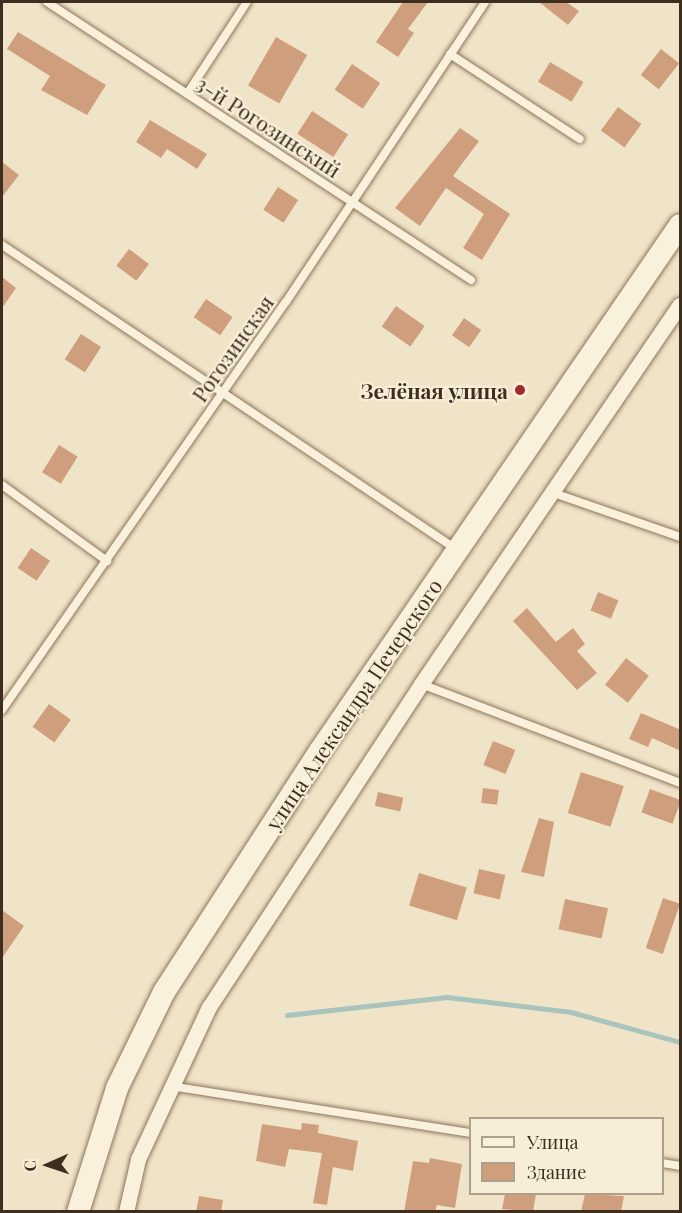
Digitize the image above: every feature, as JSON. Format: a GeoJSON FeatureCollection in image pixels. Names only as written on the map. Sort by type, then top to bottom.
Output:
{"type":"FeatureCollection","features":[{"type":"Feature","properties":{"kind":"main road","name":"улица Александра Печерского"},"geometry":{"type":"LineString","coordinates":[[78,1212],[117,1088],[164,992],[457,550],[681,225]]}},
{"type":"Feature","properties":{"kind":"street"},"geometry":{"type":"LineString","coordinates":[[126,1212],[138,1159],[169,1085],[209,1006],[421,684],[681,305]]}},
{"type":"Feature","properties":{"kind":"lane","name":"3-й Рогозинский"},"geometry":{"type":"LineString","coordinates":[[47,2],[471,280]]}},
{"type":"Feature","properties":{"kind":"lane"},"geometry":{"type":"LineString","coordinates":[[187,94],[247,2]]}},
{"type":"Feature","properties":{"kind":"lane","name":"Рогозинская"},"geometry":{"type":"LineString","coordinates":[[2,710],[224,392],[485,2]]}},
{"type":"Feature","properties":{"kind":"lane"},"geometry":{"type":"LineString","coordinates":[[450,54],[580,139]]}},
{"type":"Feature","properties":{"kind":"lane"},"geometry":{"type":"LineString","coordinates":[[2,245],[457,550]]}},
{"type":"Feature","properties":{"kind":"lane"},"geometry":{"type":"LineString","coordinates":[[2,485],[107,561]]}},
{"type":"Feature","properties":{"kind":"lane"},"geometry":{"type":"LineString","coordinates":[[551,492],[681,537]]}},
{"type":"Feature","properties":{"kind":"lane"},"geometry":{"type":"LineString","coordinates":[[421,684],[681,783]]}},
{"type":"Feature","properties":{"kind":"lane"},"geometry":{"type":"LineString","coordinates":[[169,1085],[469,1133]]}},
{"type":"Feature","properties":{"kind":"lane"},"geometry":{"type":"LineString","coordinates":[[664,1163],[681,1166]]}},
{"type":"Feature","properties":{"kind":"building"},"geometry":{"type":"Polygon","coordinates":[[[403,2],[428,2],[408,29],[414,33],[398,57],[376,42],[403,2]]]}},
{"type":"Feature","properties":{"kind":"building"},"geometry":{"type":"Polygon","coordinates":[[[539,2],[566,2],[579,11],[568,25],[539,2]]]}},
{"type":"Feature","properties":{"kind":"building"},"geometry":{"type":"Polygon","coordinates":[[[18,32],[106,85],[87,115],[41,90],[50,76],[7,49],[18,32]]]}},
{"type":"Feature","properties":{"kind":"building"},"geometry":{"type":"Polygon","coordinates":[[[276,37],[307,55],[279,103],[248,85],[276,37]]]}},
{"type":"Feature","properties":{"kind":"building"},"geometry":{"type":"Polygon","coordinates":[[[661,49],[679,63],[659,89],[641,75],[661,49]]]}},
{"type":"Feature","properties":{"kind":"building"},"geometry":{"type":"Polygon","coordinates":[[[550,62],[583,82],[572,102],[538,82],[550,62]]]}},
{"type":"Feature","properties":{"kind":"building"},"geometry":{"type":"Polygon","coordinates":[[[352,64],[380,83],[363,109],[335,90],[352,64]]]}},
{"type":"Feature","properties":{"kind":"building"},"geometry":{"type":"Polygon","coordinates":[[[618,107],[641,124],[624,148],[601,130],[618,107]]]}},
{"type":"Feature","properties":{"kind":"building"},"geometry":{"type":"Polygon","coordinates":[[[312,111],[348,134],[333,157],[297,134],[312,111]]]}},
{"type":"Feature","properties":{"kind":"building"},"geometry":{"type":"Polygon","coordinates":[[[150,120],[207,154],[197,169],[167,149],[161,158],[136,142],[150,120]]]}},
{"type":"Feature","properties":{"kind":"building"},"geometry":{"type":"Polygon","coordinates":[[[460,128],[479,141],[453,176],[510,214],[482,260],[463,248],[484,214],[446,188],[420,226],[395,208],[460,128]]]}},
{"type":"Feature","properties":{"kind":"building"},"geometry":{"type":"Polygon","coordinates":[[[2,162],[19,175],[2,197],[2,162]]]}},
{"type":"Feature","properties":{"kind":"building"},"geometry":{"type":"Polygon","coordinates":[[[278,187],[298,200],[283,223],[263,210],[278,187]]]}},
{"type":"Feature","properties":{"kind":"building"},"geometry":{"type":"Polygon","coordinates":[[[129,249],[149,264],[136,281],[116,266],[129,249]]]}},
{"type":"Feature","properties":{"kind":"building"},"geometry":{"type":"Polygon","coordinates":[[[2,277],[16,288],[2,308],[2,277]]]}},
{"type":"Feature","properties":{"kind":"building"},"geometry":{"type":"Polygon","coordinates":[[[206,299],[233,317],[220,335],[194,317],[206,299]]]}},
{"type":"Feature","properties":{"kind":"building"},"geometry":{"type":"Polygon","coordinates":[[[396,306],[425,326],[410,347],[382,326],[396,306]]]}},
{"type":"Feature","properties":{"kind":"building"},"geometry":{"type":"Polygon","coordinates":[[[464,318],[481,330],[469,347],[452,335],[464,318]]]}},
{"type":"Feature","properties":{"kind":"building"},"geometry":{"type":"Polygon","coordinates":[[[81,334],[101,347],[85,372],[65,359],[81,334]]]}},
{"type":"Feature","properties":{"kind":"building"},"geometry":{"type":"Polygon","coordinates":[[[59,445],[78,457],[61,484],[42,472],[59,445]]]}},
{"type":"Feature","properties":{"kind":"building"},"geometry":{"type":"Polygon","coordinates":[[[31,548],[50,561],[37,581],[18,568],[31,548]]]}},
{"type":"Feature","properties":{"kind":"building"},"geometry":{"type":"Polygon","coordinates":[[[598,592],[618,600],[611,619],[591,611],[598,592]]]}},
{"type":"Feature","properties":{"kind":"building"},"geometry":{"type":"Polygon","coordinates":[[[527,608],[556,642],[573,628],[585,644],[577,651],[597,673],[577,690],[513,621],[527,608]]]}},
{"type":"Feature","properties":{"kind":"building"},"geometry":{"type":"Polygon","coordinates":[[[626,658],[649,676],[628,703],[605,685],[626,658]]]}},
{"type":"Feature","properties":{"kind":"building"},"geometry":{"type":"Polygon","coordinates":[[[49,704],[71,720],[54,743],[33,727],[49,704]]]}},
{"type":"Feature","properties":{"kind":"building"},"geometry":{"type":"Polygon","coordinates":[[[641,713],[681,730],[681,751],[652,738],[648,747],[629,739],[641,713]]]}},
{"type":"Feature","properties":{"kind":"building"},"geometry":{"type":"Polygon","coordinates":[[[493,741],[515,750],[506,774],[483,765],[493,741]]]}},
{"type":"Feature","properties":{"kind":"building"},"geometry":{"type":"Polygon","coordinates":[[[581,772],[624,786],[611,827],[568,813],[581,772]]]}},
{"type":"Feature","properties":{"kind":"building"},"geometry":{"type":"Polygon","coordinates":[[[483,788],[499,790],[497,805],[481,803],[483,788]]]}},
{"type":"Feature","properties":{"kind":"building"},"geometry":{"type":"Polygon","coordinates":[[[650,789],[680,800],[672,824],[641,812],[650,789]]]}},
{"type":"Feature","properties":{"kind":"building"},"geometry":{"type":"Polygon","coordinates":[[[378,792],[403,798],[400,811],[375,806],[378,792]]]}},
{"type":"Feature","properties":{"kind":"building"},"geometry":{"type":"Polygon","coordinates":[[[539,818],[554,822],[544,877],[521,872],[539,818]]]}},
{"type":"Feature","properties":{"kind":"building"},"geometry":{"type":"Polygon","coordinates":[[[479,869],[505,875],[500,899],[473,893],[479,869]]]}},
{"type":"Feature","properties":{"kind":"building"},"geometry":{"type":"Polygon","coordinates":[[[419,873],[467,888],[457,920],[409,906],[419,873]]]}},
{"type":"Feature","properties":{"kind":"building"},"geometry":{"type":"Polygon","coordinates":[[[663,898],[680,904],[663,954],[646,948],[663,898]]]}},
{"type":"Feature","properties":{"kind":"building"},"geometry":{"type":"Polygon","coordinates":[[[565,899],[608,908],[602,938],[559,929],[565,899]]]}},
{"type":"Feature","properties":{"kind":"building"},"geometry":{"type":"Polygon","coordinates":[[[2,910],[24,926],[2,958],[2,910]]]}},
{"type":"Feature","properties":{"kind":"building"},"geometry":{"type":"Polygon","coordinates":[[[302,1123],[319,1125],[318,1133],[358,1141],[353,1171],[333,1167],[327,1205],[313,1203],[322,1153],[289,1149],[285,1167],[256,1161],[262,1124],[301,1130],[302,1123]]]}},
{"type":"Feature","properties":{"kind":"building"},"geometry":{"type":"Polygon","coordinates":[[[430,1158],[462,1164],[455,1208],[437,1205],[435,1212],[404,1212],[413,1161],[429,1163],[430,1158]]]}},
{"type":"Feature","properties":{"kind":"building"},"geometry":{"type":"Polygon","coordinates":[[[505,1195],[536,1195],[533,1212],[502,1209],[505,1195]]]}},
{"type":"Feature","properties":{"kind":"building"},"geometry":{"type":"Polygon","coordinates":[[[585,1195],[624,1196],[621,1212],[581,1212],[585,1195]]]}},
{"type":"Feature","properties":{"kind":"building"},"geometry":{"type":"Polygon","coordinates":[[[199,1196],[223,1200],[221,1212],[196,1212],[199,1196]]]}},
{"type":"Feature","properties":{"kind":"waterway"},"geometry":{"type":"LineString","coordinates":[[287,1015],[447,997],[571,1012],[680,1042]]}},
{"type":"Feature","properties":{"kind":"place","name":"Зелёная улица"},"geometry":{"type":"Point","coordinates":[520,390]}}]}
